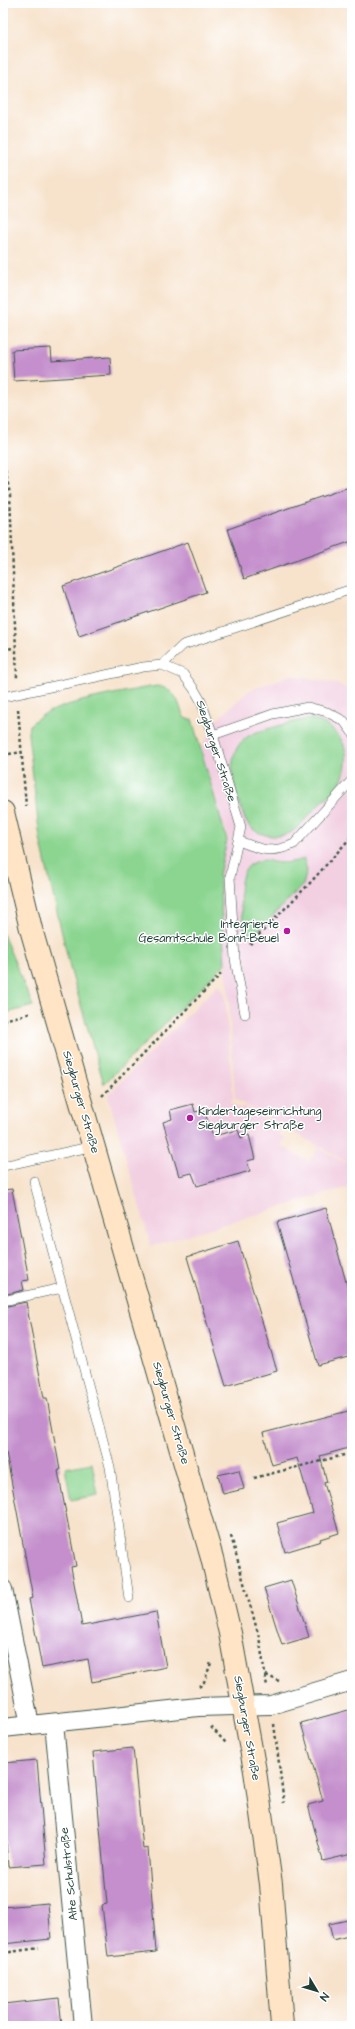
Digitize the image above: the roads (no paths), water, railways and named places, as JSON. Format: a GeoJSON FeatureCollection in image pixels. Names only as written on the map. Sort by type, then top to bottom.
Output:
{"type":"FeatureCollection","features":[{"type":"Feature","properties":{"kind":"main road","name":"Siegburger Straße"},"geometry":{"type":"LineString","coordinates":[[3,812],[31,929],[212,1558],[230,1633],[253,1761],[271,1884],[282,2026]]}},
{"type":"Feature","properties":{"kind":"street"},"geometry":{"type":"LineString","coordinates":[[3,1589],[30,1725]]}},
{"type":"Feature","properties":{"kind":"street"},"geometry":{"type":"LineString","coordinates":[[3,1728],[198,1707],[271,1705],[352,1681]]}},
{"type":"Feature","properties":{"kind":"street","name":"Alte Schulstraße"},"geometry":{"type":"LineString","coordinates":[[54,1723],[83,2026]]}},
{"type":"Feature","properties":{"kind":"lane"},"geometry":{"type":"LineString","coordinates":[[162,665],[182,646],[352,589]]}},
{"type":"Feature","properties":{"kind":"lane","name":"Siegburger Straße"},"geometry":{"type":"LineString","coordinates":[[3,697],[143,667],[162,665],[183,674],[201,701],[241,827],[230,877],[236,959],[245,1014]]}},
{"type":"Feature","properties":{"kind":"lane"},"geometry":{"type":"LineString","coordinates":[[213,736],[273,714],[308,706],[327,712],[344,721],[352,732]]}},
{"type":"Feature","properties":{"kind":"lane"},"geometry":{"type":"LineString","coordinates":[[239,841],[256,848],[271,851],[282,849],[294,844],[352,780]]}},
{"type":"Feature","properties":{"kind":"lane"},"geometry":{"type":"LineString","coordinates":[[3,1166],[94,1146]]}},
{"type":"Feature","properties":{"kind":"lane"},"geometry":{"type":"LineString","coordinates":[[34,1181],[110,1467],[129,1598]]}},
{"type":"Feature","properties":{"kind":"lane"},"geometry":{"type":"LineString","coordinates":[[3,1301],[62,1288]]}},
{"type":"Feature","properties":{"kind":"place","name":"Integrierte Gesamtschule Bonn-Beuel"},"geometry":{"type":"Point","coordinates":[287,931]}},
{"type":"Feature","properties":{"kind":"place","name":"Kindertageseinrichtung Siegburger Straße"},"geometry":{"type":"Point","coordinates":[190,1118]}}]}
